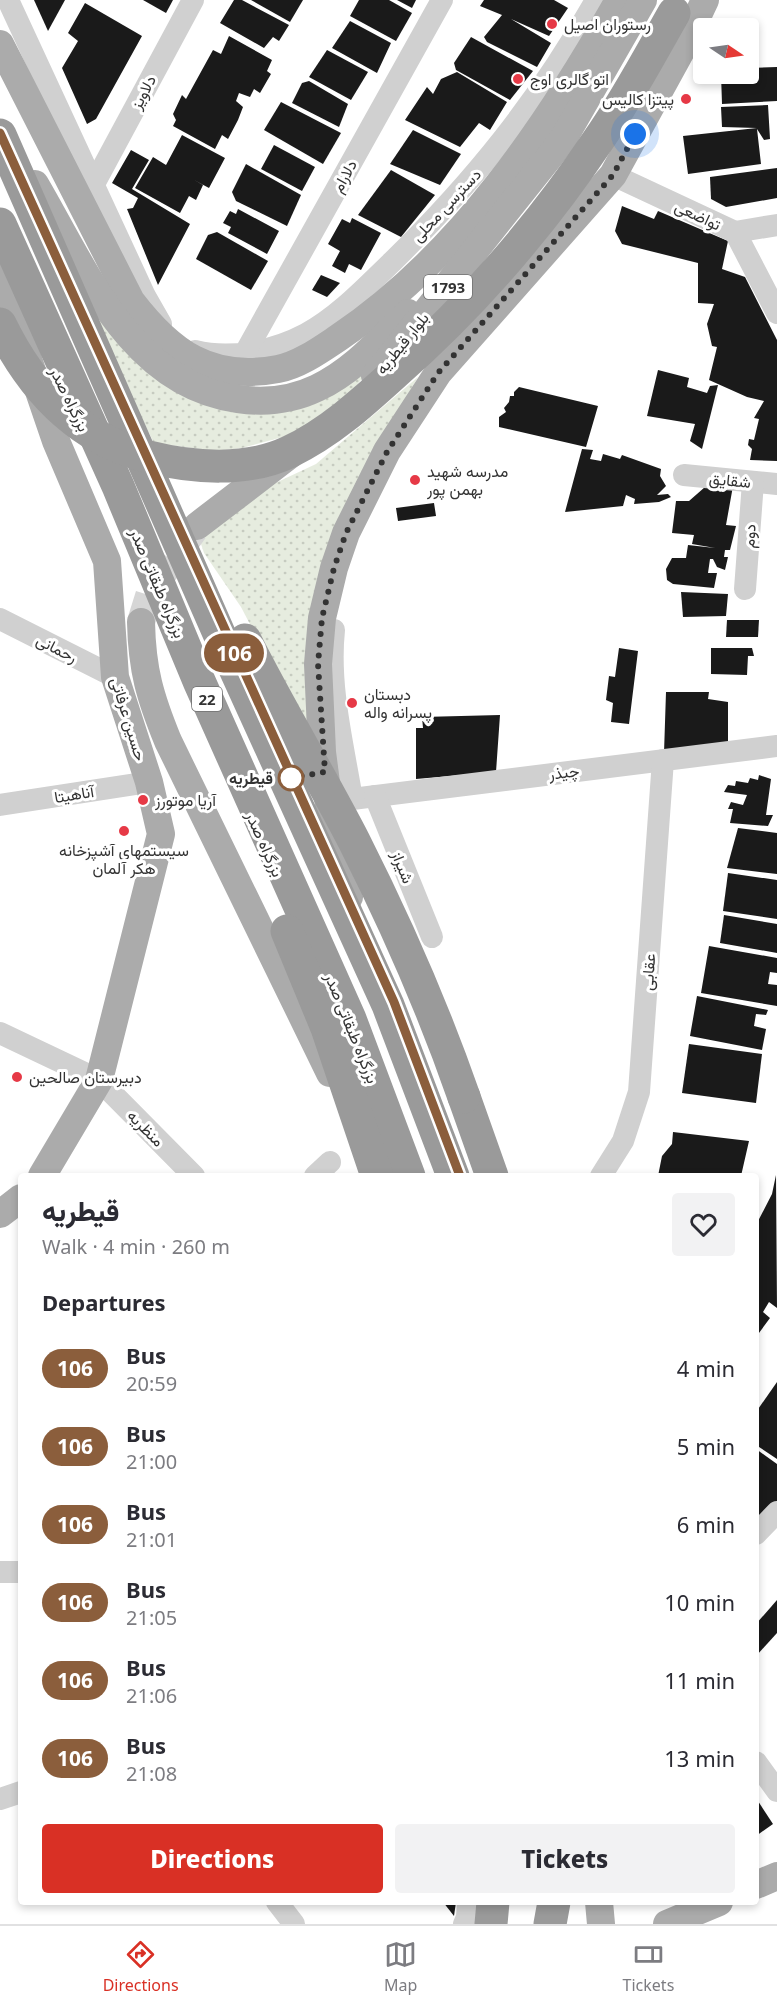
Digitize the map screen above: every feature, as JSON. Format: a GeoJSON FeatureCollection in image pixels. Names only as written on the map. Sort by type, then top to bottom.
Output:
{"type":"FeatureCollection","features":[{"type":"Feature","properties":{"kind":"highway"},"geometry":{"type":"LineString","coordinates":[[0,324],[16,356],[54,405],[90,433],[119,448],[164,460],[205,465],[231,465],[287,453],[327,431],[416,354],[529,234],[600,139],[677,6]]}},
{"type":"Feature","properties":{"kind":"highway"},"geometry":{"type":"LineString","coordinates":[[0,134],[394,1002],[459,1173]]}},
{"type":"Feature","properties":{"kind":"highway","name":"22"},"geometry":{"type":"LineString","coordinates":[[0,134],[184,523],[226,649],[388,1005],[452,1173]]}},
{"type":"Feature","properties":{"kind":"highway","name":"بزرگراه طبقاتی صدر"},"geometry":{"type":"LineString","coordinates":[[0,224],[118,486],[199,681],[350,1019],[408,1173]]}},
{"type":"Feature","properties":{"kind":"highway","name":"بزرگراه صدر"},"geometry":{"type":"LineString","coordinates":[[1,254],[106,472],[194,683],[344,1021],[401,1173]]}},
{"type":"Feature","properties":{"kind":"highway"},"geometry":{"type":"LineString","coordinates":[[184,523],[353,839],[425,991],[491,1173]]}},
{"type":"Feature","properties":{"kind":"highway"},"geometry":{"type":"LineString","coordinates":[[199,681],[209,742],[327,1028],[377,1173]]}},
{"type":"Feature","properties":{"kind":"highway"},"geometry":{"type":"LineString","coordinates":[[490,1924],[491,1905]]}},
{"type":"Feature","properties":{"kind":"highway"},"geometry":{"type":"LineString","coordinates":[[504,1924],[506,1905]]}},
{"type":"Feature","properties":{"kind":"highway"},"geometry":{"type":"LineString","coordinates":[[539,1924],[541,1905]]}},
{"type":"Feature","properties":{"kind":"highway"},"geometry":{"type":"LineString","coordinates":[[550,1924],[553,1905]]}},
{"type":"Feature","properties":{"kind":"main road"},"geometry":{"type":"LineString","coordinates":[[0,44],[131,302],[164,340],[190,358],[223,369],[261,372],[281,369],[327,345],[369,317],[429,262],[467,221],[539,132],[581,68],[619,0]]}},
{"type":"Feature","properties":{"kind":"main road","name":"بلوار قیطریه"},"geometry":{"type":"LineString","coordinates":[[184,523],[317,434],[372,380],[490,235],[562,141],[643,0]]}},
{"type":"Feature","properties":{"kind":"main road","name":"1793"},"geometry":{"type":"LineString","coordinates":[[356,922],[333,829],[322,752],[318,664],[322,618],[334,568],[346,533],[387,452],[438,373],[613,175],[681,51],[705,0]]}},
{"type":"Feature","properties":{"kind":"main road"},"geometry":{"type":"LineString","coordinates":[[0,125],[108,309],[136,346],[168,374],[197,390],[221,397],[266,401],[286,399],[317,388],[354,364],[490,235]]}},
{"type":"Feature","properties":{"kind":"main road","name":"حسین عرفاتی"},"geometry":{"type":"LineString","coordinates":[[1,254],[18,327],[56,441],[107,561],[115,677],[149,782],[161,834],[99,1080],[72,1130],[44,1173]]}},
{"type":"Feature","properties":{"kind":"main road"},"geometry":{"type":"LineString","coordinates":[[141,622],[142,658],[150,697],[168,741],[377,1173]]}},
{"type":"Feature","properties":{"kind":"main road"},"geometry":{"type":"LineString","coordinates":[[0,1214],[18,1200]]}},
{"type":"Feature","properties":{"kind":"main road"},"geometry":{"type":"LineString","coordinates":[[759,1884],[777,1876]]}},
{"type":"Feature","properties":{"kind":"main road"},"geometry":{"type":"LineString","coordinates":[[599,1905],[601,1924]]}},
{"type":"Feature","properties":{"kind":"main road"},"geometry":{"type":"LineString","coordinates":[[667,1924],[713,1905]]}},
{"type":"Feature","properties":{"kind":"street","name":"دسترسی محلی"},"geometry":{"type":"LineString","coordinates":[[8,0],[146,296],[165,331],[175,342],[197,352],[228,355],[277,347],[305,335],[352,300],[449,206],[514,129],[569,49],[596,0]]}},
{"type":"Feature","properties":{"kind":"street","name":"دلاویز"},"geometry":{"type":"LineString","coordinates":[[94,184],[193,0]]}},
{"type":"Feature","properties":{"kind":"street","name":"دلارام"},"geometry":{"type":"LineString","coordinates":[[245,353],[442,0]]}},
{"type":"Feature","properties":{"kind":"street","name":"تواضعی"},"geometry":{"type":"LineString","coordinates":[[613,175],[735,232],[777,312]]}},
{"type":"Feature","properties":{"kind":"street"},"geometry":{"type":"LineString","coordinates":[[735,232],[777,225]]}},
{"type":"Feature","properties":{"kind":"street","name":"شقایق"},"geometry":{"type":"LineString","coordinates":[[684,475],[777,484]]}},
{"type":"Feature","properties":{"kind":"street","name":"دوم"},"geometry":{"type":"LineString","coordinates":[[745,590],[753,482]]}},
{"type":"Feature","properties":{"kind":"street","name":"چیذر"},"geometry":{"type":"LineString","coordinates":[[346,533],[332,651],[336,705],[352,799],[777,746]]}},
{"type":"Feature","properties":{"kind":"street","name":"رحمانی"},"geometry":{"type":"LineString","coordinates":[[0,619],[115,677]]}},
{"type":"Feature","properties":{"kind":"street","name":"عقابی"},"geometry":{"type":"LineString","coordinates":[[603,1173],[623,1142],[639,1092],[663,760]]}},
{"type":"Feature","properties":{"kind":"street","name":"آناهیتا"},"geometry":{"type":"LineString","coordinates":[[0,805],[149,782]]}},
{"type":"Feature","properties":{"kind":"street","name":"شیراز"},"geometry":{"type":"LineString","coordinates":[[375,796],[432,937]]}},
{"type":"Feature","properties":{"kind":"street","name":"منظریه"},"geometry":{"type":"LineString","coordinates":[[0,1033],[99,1080],[191,1173]]}},
{"type":"Feature","properties":{"kind":"street"},"geometry":{"type":"LineString","coordinates":[[759,1531],[777,1512]]}},
{"type":"Feature","properties":{"kind":"street"},"geometry":{"type":"LineString","coordinates":[[0,1572],[18,1572]]}},
{"type":"Feature","properties":{"kind":"street"},"geometry":{"type":"LineString","coordinates":[[759,1766],[777,1791]]}},
{"type":"Feature","properties":{"kind":"street"},"geometry":{"type":"LineString","coordinates":[[0,1799],[18,1793]]}},
{"type":"Feature","properties":{"kind":"street"},"geometry":{"type":"LineString","coordinates":[[279,1905],[294,1924]]}},
{"type":"Feature","properties":{"kind":"street"},"geometry":{"type":"LineString","coordinates":[[464,1924],[467,1905]]}},
{"type":"Feature","properties":{"kind":"street"},"geometry":{"type":"LineString","coordinates":[[687,1924],[714,1905]]}},
{"type":"Feature","properties":{"kind":"shaded area"},"geometry":{"type":"Polygon","coordinates":[[[108,319],[265,408],[405,328],[350,393],[294,434],[242,448],[215,451],[154,443],[94,323],[108,319]]]}},
{"type":"Feature","properties":{"kind":"shaded area"},"geometry":{"type":"Polygon","coordinates":[[[418,377],[366,467],[309,737],[241,607],[204,553],[199,538],[254,493],[316,464],[418,377]]]}},
{"type":"Feature","properties":{"kind":"building"},"geometry":{"type":"Polygon","coordinates":[[[34,0],[65,0],[48,31],[34,0]]]}},
{"type":"Feature","properties":{"kind":"building"},"geometry":{"type":"Polygon","coordinates":[[[143,0],[173,0],[166,13],[143,0]]]}},
{"type":"Feature","properties":{"kind":"building"},"geometry":{"type":"Polygon","coordinates":[[[234,0],[242,0],[289,25],[279,41],[273,37],[264,48],[220,23],[234,0]]]}},
{"type":"Feature","properties":{"kind":"building"},"geometry":{"type":"Polygon","coordinates":[[[251,0],[303,0],[290,22],[251,0]]]}},
{"type":"Feature","properties":{"kind":"building"},"geometry":{"type":"Polygon","coordinates":[[[359,0],[389,0],[412,13],[396,41],[350,16],[359,0]]]}},
{"type":"Feature","properties":{"kind":"building"},"geometry":{"type":"Polygon","coordinates":[[[397,0],[416,0],[412,8],[397,0]]]}},
{"type":"Feature","properties":{"kind":"building"},"geometry":{"type":"Polygon","coordinates":[[[484,0],[554,0],[568,8],[549,36],[511,19],[551,43],[537,67],[487,42],[484,37],[502,15],[480,6],[484,0]]]}},
{"type":"Feature","properties":{"kind":"building"},"geometry":{"type":"Polygon","coordinates":[[[85,3],[142,36],[96,119],[87,124],[62,68],[78,41],[68,33],[85,3]]]}},
{"type":"Feature","properties":{"kind":"building"},"geometry":{"type":"Polygon","coordinates":[[[350,21],[391,43],[377,73],[332,48],[350,21]]]}},
{"type":"Feature","properties":{"kind":"building"},"geometry":{"type":"Polygon","coordinates":[[[229,36],[272,60],[267,71],[271,74],[260,93],[254,89],[250,97],[239,93],[236,101],[243,107],[238,120],[228,139],[222,135],[215,149],[173,126],[176,120],[173,114],[182,95],[186,99],[213,50],[221,54],[229,36]]]}},
{"type":"Feature","properties":{"kind":"building"},"geometry":{"type":"Polygon","coordinates":[[[471,37],[533,71],[510,100],[456,70],[454,63],[471,37]]]}},
{"type":"Feature","properties":{"kind":"building"},"geometry":{"type":"Polygon","coordinates":[[[327,50],[368,72],[351,100],[309,77],[327,50]]]}},
{"type":"Feature","properties":{"kind":"building"},"geometry":{"type":"Polygon","coordinates":[[[777,67],[777,101],[722,104],[721,84],[759,84],[759,68],[777,67]]]}},
{"type":"Feature","properties":{"kind":"building"},"geometry":{"type":"Polygon","coordinates":[[[457,72],[507,102],[490,130],[479,123],[460,147],[405,120],[427,87],[433,94],[441,79],[457,72]]]}},
{"type":"Feature","properties":{"kind":"building"},"geometry":{"type":"Polygon","coordinates":[[[309,81],[348,104],[339,127],[292,103],[302,83],[309,81]]]}},
{"type":"Feature","properties":{"kind":"building"},"geometry":{"type":"Polygon","coordinates":[[[281,102],[341,133],[323,164],[264,130],[281,102]]]}},
{"type":"Feature","properties":{"kind":"building"},"geometry":{"type":"Polygon","coordinates":[[[768,105],[770,139],[764,140],[757,129],[761,164],[688,174],[683,136],[757,128],[722,127],[721,107],[768,105]]]}},
{"type":"Feature","properties":{"kind":"building"},"geometry":{"type":"Polygon","coordinates":[[[413,130],[461,154],[440,185],[390,164],[413,130]]]}},
{"type":"Feature","properties":{"kind":"building"},"geometry":{"type":"Polygon","coordinates":[[[182,135],[225,158],[209,188],[194,180],[203,185],[196,200],[189,196],[180,213],[135,188],[153,157],[166,165],[182,135]]]}},
{"type":"Feature","properties":{"kind":"building"},"geometry":{"type":"Polygon","coordinates":[[[274,145],[315,167],[302,191],[261,169],[274,145]]]}},
{"type":"Feature","properties":{"kind":"building"},"geometry":{"type":"Polygon","coordinates":[[[131,150],[149,160],[132,189],[190,224],[158,285],[127,209],[133,208],[138,198],[112,183],[131,150]]]}},
{"type":"Feature","properties":{"kind":"building"},"geometry":{"type":"Polygon","coordinates":[[[246,164],[301,195],[287,226],[236,201],[232,192],[246,164]]]}},
{"type":"Feature","properties":{"kind":"building"},"geometry":{"type":"Polygon","coordinates":[[[777,168],[777,198],[726,207],[711,199],[710,177],[777,168]]]}},
{"type":"Feature","properties":{"kind":"building"},"geometry":{"type":"Polygon","coordinates":[[[391,170],[435,195],[401,237],[358,215],[391,170]]]}},
{"type":"Feature","properties":{"kind":"building"},"geometry":{"type":"Polygon","coordinates":[[[622,206],[654,219],[658,211],[728,241],[722,269],[745,277],[777,340],[777,461],[750,460],[752,449],[748,445],[749,439],[754,440],[759,419],[754,418],[764,401],[747,397],[709,380],[717,347],[712,346],[707,324],[714,304],[698,303],[698,263],[622,244],[615,231],[622,206]]]}},
{"type":"Feature","properties":{"kind":"building"},"geometry":{"type":"Polygon","coordinates":[[[238,209],[279,231],[267,254],[228,233],[231,227],[223,223],[230,211],[236,214],[238,209]]]}},
{"type":"Feature","properties":{"kind":"building"},"geometry":{"type":"Polygon","coordinates":[[[352,218],[381,233],[361,270],[349,264],[345,273],[332,266],[340,251],[328,244],[342,219],[350,223],[352,218]]]}},
{"type":"Feature","properties":{"kind":"building"},"geometry":{"type":"Polygon","coordinates":[[[217,232],[268,261],[251,290],[196,259],[208,235],[217,232]]]}},
{"type":"Feature","properties":{"kind":"building"},"geometry":{"type":"Polygon","coordinates":[[[321,275],[340,283],[327,297],[312,290],[321,275]]]}},
{"type":"Feature","properties":{"kind":"building"},"geometry":{"type":"Polygon","coordinates":[[[658,370],[689,378],[687,387],[707,393],[710,386],[718,385],[702,449],[690,441],[695,424],[647,416],[658,370]]]}},
{"type":"Feature","properties":{"kind":"building"},"geometry":{"type":"Polygon","coordinates":[[[519,387],[598,406],[586,447],[499,427],[499,417],[506,412],[504,408],[510,396],[514,396],[514,392],[519,387]]]}},
{"type":"Feature","properties":{"kind":"building"},"geometry":{"type":"Polygon","coordinates":[[[582,449],[593,450],[590,459],[601,461],[603,454],[620,459],[622,455],[661,469],[660,476],[666,486],[657,495],[668,494],[671,497],[659,502],[634,504],[635,499],[626,495],[623,506],[565,512],[582,449]]]}},
{"type":"Feature","properties":{"kind":"building"},"geometry":{"type":"Polygon","coordinates":[[[733,486],[726,525],[736,526],[730,550],[725,550],[724,557],[728,557],[725,570],[717,567],[713,559],[710,559],[708,573],[717,573],[714,588],[673,584],[667,580],[666,569],[672,558],[686,558],[688,545],[715,548],[692,544],[694,535],[672,533],[676,501],[689,501],[705,487],[733,486]]]}},
{"type":"Feature","properties":{"kind":"building"},"geometry":{"type":"Polygon","coordinates":[[[434,503],[436,516],[398,521],[396,508],[434,503]]]}},
{"type":"Feature","properties":{"kind":"building"},"geometry":{"type":"Polygon","coordinates":[[[681,592],[728,594],[726,616],[683,617],[681,592]]]}},
{"type":"Feature","properties":{"kind":"building"},"geometry":{"type":"Polygon","coordinates":[[[727,620],[759,620],[758,637],[726,637],[727,620]]]}},
{"type":"Feature","properties":{"kind":"building"},"geometry":{"type":"Polygon","coordinates":[[[619,648],[638,651],[629,724],[611,722],[613,703],[606,700],[609,676],[615,677],[619,648]]]}},
{"type":"Feature","properties":{"kind":"building"},"geometry":{"type":"Polygon","coordinates":[[[711,648],[752,648],[754,656],[748,656],[747,675],[711,674],[711,648]]]}},
{"type":"Feature","properties":{"kind":"building"},"geometry":{"type":"Polygon","coordinates":[[[666,692],[709,692],[708,699],[728,702],[728,744],[664,753],[666,692]]]}},
{"type":"Feature","properties":{"kind":"building"},"geometry":{"type":"Polygon","coordinates":[[[500,715],[496,772],[416,779],[416,728],[423,728],[422,717],[500,715]]]}},
{"type":"Feature","properties":{"kind":"building"},"geometry":{"type":"Polygon","coordinates":[[[759,775],[771,779],[766,815],[773,815],[768,826],[730,823],[733,809],[728,809],[731,802],[743,805],[747,795],[724,792],[728,785],[735,786],[736,781],[748,783],[750,778],[758,780],[759,775]]]}},
{"type":"Feature","properties":{"kind":"building"},"geometry":{"type":"Polygon","coordinates":[[[738,828],[777,833],[777,874],[727,868],[738,828]]]}},
{"type":"Feature","properties":{"kind":"building"},"geometry":{"type":"Polygon","coordinates":[[[728,873],[777,880],[777,919],[723,911],[728,873]]]}},
{"type":"Feature","properties":{"kind":"building"},"geometry":{"type":"Polygon","coordinates":[[[724,915],[777,924],[777,953],[720,943],[724,915]]]}},
{"type":"Feature","properties":{"kind":"building"},"geometry":{"type":"Polygon","coordinates":[[[709,946],[777,958],[777,973],[770,972],[768,984],[777,985],[777,1006],[701,993],[709,946]]]}},
{"type":"Feature","properties":{"kind":"building"},"geometry":{"type":"Polygon","coordinates":[[[697,996],[768,1010],[766,1015],[756,1014],[754,1026],[766,1029],[762,1050],[690,1036],[697,996]]]}},
{"type":"Feature","properties":{"kind":"building"},"geometry":{"type":"Polygon","coordinates":[[[689,1044],[762,1054],[756,1103],[682,1093],[689,1044]]]}},
{"type":"Feature","properties":{"kind":"building"},"geometry":{"type":"Polygon","coordinates":[[[673,1132],[749,1141],[742,1173],[659,1173],[662,1156],[672,1144],[673,1132]]]}},
{"type":"Feature","properties":{"kind":"building"},"geometry":{"type":"Polygon","coordinates":[[[776,1175],[777,1308],[769,1302],[763,1312],[770,1318],[759,1333],[759,1219],[772,1194],[776,1175]]]}},
{"type":"Feature","properties":{"kind":"building"},"geometry":{"type":"Polygon","coordinates":[[[777,1382],[777,1459],[759,1447],[759,1408],[777,1382]]]}},
{"type":"Feature","properties":{"kind":"building"},"geometry":{"type":"Polygon","coordinates":[[[759,1451],[777,1464],[777,1503],[759,1525],[759,1451]]]}},
{"type":"Feature","properties":{"kind":"building"},"geometry":{"type":"Polygon","coordinates":[[[777,1600],[777,1633],[759,1653],[759,1621],[777,1600]]]}},
{"type":"Feature","properties":{"kind":"building"},"geometry":{"type":"Polygon","coordinates":[[[759,1803],[773,1824],[759,1834],[759,1803]]]}},
{"type":"Feature","properties":{"kind":"building"},"geometry":{"type":"Polygon","coordinates":[[[445,1905],[456,1905],[454,1916],[445,1905]]]}},
{"type":"Feature","properties":{"kind":"tunnel"},"geometry":{"type":"LineString","coordinates":[[141,622],[151,590],[194,530]]}},
{"type":"Feature","properties":{"kind":"bus line","name":"106"},"geometry":{"type":"LineString","coordinates":[[0,133],[394,1002],[459,1173]]}},
{"type":"Feature","properties":{"kind":"place","name":"رستوران اصیل"},"geometry":{"type":"Point","coordinates":[552,24]}},
{"type":"Feature","properties":{"kind":"place","name":"اتو گالری اوج"},"geometry":{"type":"Point","coordinates":[518,79]}},
{"type":"Feature","properties":{"kind":"place","name":"پیتزا کالیس"},"geometry":{"type":"Point","coordinates":[686,99]}},
{"type":"Feature","properties":{"kind":"place","name":"مدرسه شهید بهمن پور"},"geometry":{"type":"Point","coordinates":[415,480]}},
{"type":"Feature","properties":{"kind":"place","name":"دبستان پسرانه واله"},"geometry":{"type":"Point","coordinates":[352,703]}},
{"type":"Feature","properties":{"kind":"place","name":"قیطریه"},"geometry":{"type":"Point","coordinates":[291,778]}},
{"type":"Feature","properties":{"kind":"place","name":"آریا موتورز"},"geometry":{"type":"Point","coordinates":[143,800]}},
{"type":"Feature","properties":{"kind":"place","name":"سیستمهای آشپزخانه هکر آلمان"},"geometry":{"type":"Point","coordinates":[124,831]}},
{"type":"Feature","properties":{"kind":"place","name":"دبیرستان صالحین"},"geometry":{"type":"Point","coordinates":[17,1077]}},
{"type":"Feature","properties":{"kind":"route"},"geometry":{"type":"LineString","coordinates":[[291,778],[325,772],[318,664],[322,618],[334,568],[346,533],[387,452],[438,373],[613,175],[635,134]]}}]}
